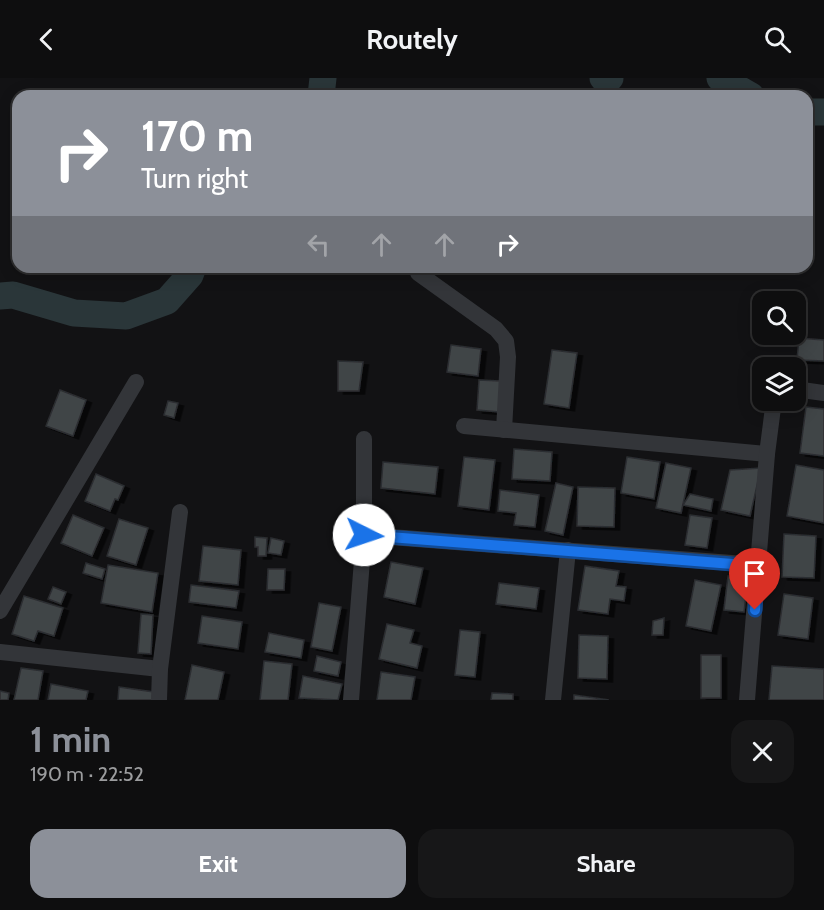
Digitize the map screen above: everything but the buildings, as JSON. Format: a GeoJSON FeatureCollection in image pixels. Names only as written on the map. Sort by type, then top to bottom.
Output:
{"type":"FeatureCollection","features":[{"type":"Feature","properties":{"kind":"street"},"geometry":{"type":"LineString","coordinates":[[418,273],[496,329],[506,340],[508,357],[504,430]]}},
{"type":"Feature","properties":{"kind":"street"},"geometry":{"type":"LineString","coordinates":[[0,611],[136,382]]}},
{"type":"Feature","properties":{"kind":"street"},"geometry":{"type":"LineString","coordinates":[[806,391],[824,393]]}},
{"type":"Feature","properties":{"kind":"street"},"geometry":{"type":"LineString","coordinates":[[747,700],[773,411]]}},
{"type":"Feature","properties":{"kind":"street"},"geometry":{"type":"LineString","coordinates":[[464,426],[767,454]]}},
{"type":"Feature","properties":{"kind":"street"},"geometry":{"type":"LineString","coordinates":[[351,700],[364,535],[364,439]]}},
{"type":"Feature","properties":{"kind":"street"},"geometry":{"type":"LineString","coordinates":[[159,700],[160,669],[180,512]]}},
{"type":"Feature","properties":{"kind":"street"},"geometry":{"type":"LineString","coordinates":[[364,535],[758,566]]}},
{"type":"Feature","properties":{"kind":"street"},"geometry":{"type":"LineString","coordinates":[[553,700],[568,550]]}},
{"type":"Feature","properties":{"kind":"street"},"geometry":{"type":"LineString","coordinates":[[0,652],[160,669]]}},
{"type":"Feature","properties":{"kind":"waterway"},"geometry":{"type":"LineString","coordinates":[[322,90],[323,78]]}},
{"type":"Feature","properties":{"kind":"waterway"},"geometry":{"type":"LineString","coordinates":[[603,78],[610,78]]}},
{"type":"Feature","properties":{"kind":"waterway"},"geometry":{"type":"LineString","coordinates":[[720,78],[741,90]]}},
{"type":"Feature","properties":{"kind":"waterway"},"geometry":{"type":"LineString","coordinates":[[813,112],[824,112]]}},
{"type":"Feature","properties":{"kind":"waterway"},"geometry":{"type":"LineString","coordinates":[[0,296],[13,295],[74,313],[126,316],[167,301],[191,273]]}},
{"type":"Feature","properties":{"kind":"route"},"geometry":{"type":"LineString","coordinates":[[364,535],[758,566],[755,610]]}}]}
